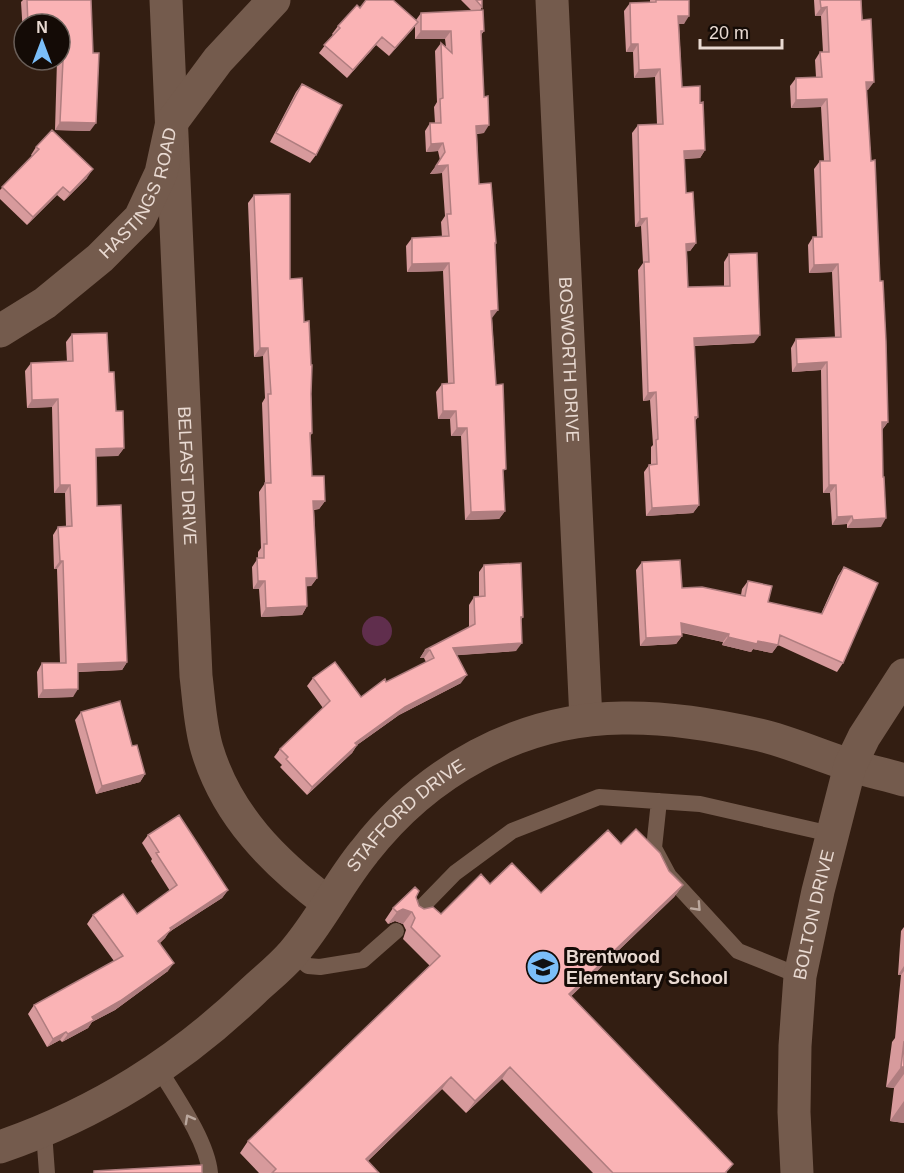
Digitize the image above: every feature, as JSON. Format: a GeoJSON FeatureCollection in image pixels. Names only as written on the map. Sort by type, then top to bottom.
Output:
{"type":"FeatureCollection","features":[{"type":"Feature","properties":{"kind":"street","name":"BELFAST DRIVE"},"geometry":{"type":"LineString","coordinates":[[166,0],[196,676],[206,747],[216,773],[238,815],[264,848],[300,882],[328,903]]}},
{"type":"Feature","properties":{"kind":"street","name":"HASTINGS ROAD"},"geometry":{"type":"LineString","coordinates":[[0,331],[45,303],[100,258],[140,218],[161,172],[172,122],[218,60],[274,0]]}},
{"type":"Feature","properties":{"kind":"street","name":"BOSWORTH DRIVE"},"geometry":{"type":"LineString","coordinates":[[552,0],[586,720]]}},
{"type":"Feature","properties":{"kind":"street","name":"BOLTON DRIVE"},"geometry":{"type":"LineString","coordinates":[[797,1173],[794,1112],[795,1046],[800,976],[831,834],[850,766],[864,736],[904,675]]}},
{"type":"Feature","properties":{"kind":"street","name":"STAFFORD DRIVE"},"geometry":{"type":"LineString","coordinates":[[0,1147],[44,1132],[89,1110],[159,1069],[202,1038],[293,953],[363,852],[392,818],[419,792],[483,751],[520,736],[586,720],[656,719],[694,723],[761,736],[850,766],[904,780]]}},
{"type":"Feature","properties":{"kind":"lane"},"geometry":{"type":"LineString","coordinates":[[418,911],[455,873],[512,831],[599,797],[700,804],[831,834]]}},
{"type":"Feature","properties":{"kind":"lane"},"geometry":{"type":"LineString","coordinates":[[659,801],[654,848],[669,876],[738,951],[800,976]]}},
{"type":"Feature","properties":{"kind":"lane"},"geometry":{"type":"LineString","coordinates":[[293,953],[308,966],[320,967],[363,960],[396,932]]}},
{"type":"Feature","properties":{"kind":"lane"},"geometry":{"type":"LineString","coordinates":[[159,1069],[192,1124],[209,1165],[210,1173]]}},
{"type":"Feature","properties":{"kind":"lane"},"geometry":{"type":"LineString","coordinates":[[44,1132],[47,1173]]}},
{"type":"Feature","properties":{"kind":"shaded area"},"geometry":{"type":"Polygon","coordinates":[[[377,616],[383,617],[391,625],[391,637],[383,645],[377,646],[371,645],[363,637],[362,631],[363,625],[371,617],[377,616]]]}},
{"type":"Feature","properties":{"kind":"building"},"geometry":{"type":"Polygon","coordinates":[[[27,0],[91,0],[93,53],[99,53],[96,123],[60,122],[62,72],[72,72],[72,12],[28,12],[27,0]]]}},
{"type":"Feature","properties":{"kind":"building"},"geometry":{"type":"Polygon","coordinates":[[[366,0],[393,0],[418,22],[395,48],[382,37],[353,70],[324,45],[357,5],[360,8],[366,0]]]}},
{"type":"Feature","properties":{"kind":"building"},"geometry":{"type":"Polygon","coordinates":[[[656,0],[689,0],[689,16],[678,16],[682,87],[700,86],[700,103],[703,102],[705,150],[684,151],[686,193],[693,192],[696,243],[686,244],[688,287],[730,286],[729,254],[757,253],[760,335],[694,338],[699,505],[652,508],[649,465],[657,464],[656,440],[658,439],[656,392],[648,393],[644,262],[649,262],[647,218],[640,219],[638,125],[663,124],[660,69],[639,70],[638,44],[631,44],[630,3],[656,2],[656,0]]]}},
{"type":"Feature","properties":{"kind":"building"},"geometry":{"type":"Polygon","coordinates":[[[820,0],[861,0],[862,20],[871,19],[874,82],[866,82],[871,161],[875,160],[880,281],[883,281],[886,341],[888,422],[882,422],[886,518],[853,520],[852,516],[837,517],[836,485],[829,485],[827,362],[797,364],[796,339],[841,337],[838,264],[814,265],[813,237],[822,237],[820,161],[830,161],[827,99],[796,100],[796,78],[822,77],[820,52],[829,52],[827,7],[821,8],[820,0]]]}},
{"type":"Feature","properties":{"kind":"building"},"geometry":{"type":"Polygon","coordinates":[[[483,10],[484,31],[481,31],[484,97],[488,96],[489,125],[476,126],[479,184],[491,183],[496,243],[498,310],[491,311],[496,385],[503,384],[505,511],[471,512],[467,428],[457,428],[456,411],[443,411],[442,384],[454,383],[449,263],[412,264],[412,238],[449,236],[447,214],[451,214],[448,165],[436,166],[445,152],[443,143],[431,144],[430,123],[441,123],[440,99],[443,98],[441,43],[452,53],[451,31],[421,31],[421,13],[483,10]]]}},
{"type":"Feature","properties":{"kind":"building"},"geometry":{"type":"Polygon","coordinates":[[[302,84],[342,105],[316,155],[276,133],[302,84]]]}},
{"type":"Feature","properties":{"kind":"building"},"geometry":{"type":"Polygon","coordinates":[[[52,130],[93,169],[70,193],[63,187],[33,217],[2,187],[39,149],[36,147],[52,130]]]}},
{"type":"Feature","properties":{"kind":"building"},"geometry":{"type":"Polygon","coordinates":[[[290,194],[290,279],[302,278],[304,322],[309,321],[312,365],[312,433],[310,433],[312,476],[324,476],[325,501],[313,501],[317,578],[306,578],[307,606],[266,608],[265,581],[258,581],[257,558],[264,558],[264,544],[267,544],[265,483],[271,483],[268,394],[271,394],[268,348],[260,348],[254,195],[290,194]]]}},
{"type":"Feature","properties":{"kind":"building"},"geometry":{"type":"Polygon","coordinates":[[[107,333],[109,372],[114,372],[116,411],[123,411],[124,448],[96,449],[97,506],[121,505],[127,662],[78,664],[78,689],[43,690],[42,663],[66,663],[63,561],[60,561],[58,527],[72,526],[70,485],[60,485],[58,399],[32,400],[31,363],[73,361],[72,334],[107,333]]]}},
{"type":"Feature","properties":{"kind":"building"},"geometry":{"type":"Polygon","coordinates":[[[680,560],[682,588],[702,587],[745,596],[748,581],[772,586],[768,602],[822,614],[844,567],[878,583],[843,663],[780,635],[778,645],[758,641],[757,644],[728,637],[729,634],[681,623],[682,636],[646,638],[642,562],[680,560]]]}},
{"type":"Feature","properties":{"kind":"building"},"geometry":{"type":"Polygon","coordinates":[[[521,563],[522,643],[453,648],[467,675],[405,707],[355,743],[357,745],[312,787],[286,759],[288,757],[280,749],[330,701],[313,678],[335,662],[361,697],[385,679],[386,682],[434,658],[430,650],[425,650],[475,624],[474,597],[485,596],[484,565],[521,563]]]}},
{"type":"Feature","properties":{"kind":"building"},"geometry":{"type":"Polygon","coordinates":[[[120,701],[132,746],[137,745],[145,774],[102,786],[81,712],[120,701]]]}},
{"type":"Feature","properties":{"kind":"building"},"geometry":{"type":"Polygon","coordinates":[[[179,815],[228,890],[170,928],[171,930],[158,941],[174,963],[120,1001],[92,1017],[94,1020],[53,1039],[34,1005],[123,956],[93,915],[123,894],[137,914],[177,885],[156,853],[159,852],[148,835],[179,815]]]}},
{"type":"Feature","properties":{"kind":"building"},"geometry":{"type":"Polygon","coordinates":[[[636,829],[660,853],[669,871],[683,885],[569,994],[733,1164],[725,1173],[613,1173],[510,1067],[475,1101],[451,1077],[366,1159],[379,1173],[272,1173],[276,1169],[248,1141],[440,956],[411,927],[415,918],[412,912],[403,909],[397,912],[393,908],[415,887],[419,891],[416,897],[419,906],[424,909],[433,907],[441,914],[481,874],[490,884],[512,863],[541,893],[608,830],[621,844],[636,829]]]}},
{"type":"Feature","properties":{"kind":"building"},"geometry":{"type":"Polygon","coordinates":[[[904,1041],[904,1067],[901,1067],[904,1041]]]}},
{"type":"Feature","properties":{"kind":"building"},"geometry":{"type":"Polygon","coordinates":[[[202,1165],[202,1173],[94,1173],[94,1171],[202,1165]]]}},
{"type":"Feature","properties":{"kind":"place","name":"Brentwood Elementary School"},"geometry":{"type":"Point","coordinates":[543,967]}}]}
